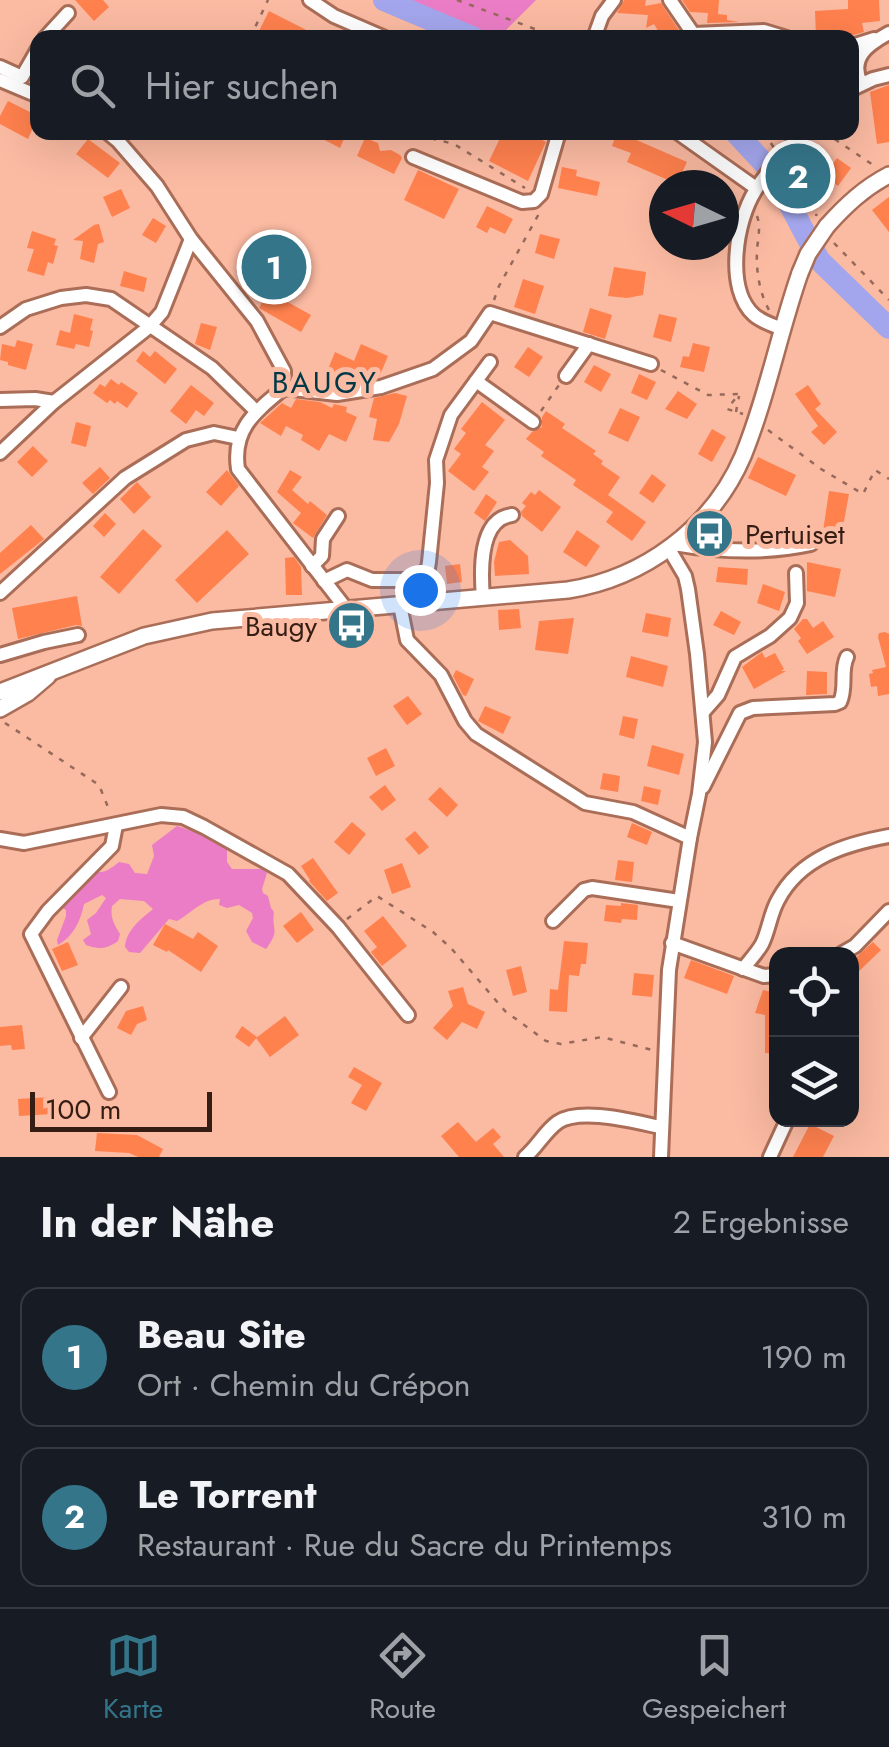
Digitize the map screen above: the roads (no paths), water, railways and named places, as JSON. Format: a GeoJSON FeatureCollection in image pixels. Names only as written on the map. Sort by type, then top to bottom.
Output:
{"type":"FeatureCollection","features":[{"type":"Feature","properties":{"kind":"main road"},"geometry":{"type":"LineString","coordinates":[[0,692],[127,641],[185,625],[545,593],[588,587],[645,564],[672,547],[721,495],[756,420],[808,254],[827,226],[882,171]]}},
{"type":"Feature","properties":{"kind":"main road"},"geometry":{"type":"LineString","coordinates":[[0,709],[28,693],[54,670]]}},
{"type":"Feature","properties":{"kind":"street"},"geometry":{"type":"LineString","coordinates":[[310,0],[366,30]]}},
{"type":"Feature","properties":{"kind":"street"},"geometry":{"type":"LineString","coordinates":[[593,30],[614,0]]}},
{"type":"Feature","properties":{"kind":"street"},"geometry":{"type":"LineString","coordinates":[[670,0],[691,30]]}},
{"type":"Feature","properties":{"kind":"street"},"geometry":{"type":"LineString","coordinates":[[52,30],[68,13]]}},
{"type":"Feature","properties":{"kind":"street"},"geometry":{"type":"LineString","coordinates":[[859,44],[885,35]]}},
{"type":"Feature","properties":{"kind":"street"},"geometry":{"type":"LineString","coordinates":[[859,57],[885,35]]}},
{"type":"Feature","properties":{"kind":"street"},"geometry":{"type":"LineString","coordinates":[[0,67],[22,77],[30,63]]}},
{"type":"Feature","properties":{"kind":"street"},"geometry":{"type":"LineString","coordinates":[[859,85],[889,75]]}},
{"type":"Feature","properties":{"kind":"street"},"geometry":{"type":"LineString","coordinates":[[0,80],[30,93]]}},
{"type":"Feature","properties":{"kind":"street"},"geometry":{"type":"LineString","coordinates":[[117,140],[158,186],[190,240],[257,321],[284,371],[284,388]]}},
{"type":"Feature","properties":{"kind":"street"},"geometry":{"type":"LineString","coordinates":[[413,157],[522,202],[534,201],[542,199],[556,140]]}},
{"type":"Feature","properties":{"kind":"street"},"geometry":{"type":"LineString","coordinates":[[687,140],[756,188]]}},
{"type":"Feature","properties":{"kind":"street"},"geometry":{"type":"LineString","coordinates":[[782,329],[752,314],[746,306],[736,260],[745,210],[777,155],[795,140]]}},
{"type":"Feature","properties":{"kind":"street"},"geometry":{"type":"LineString","coordinates":[[0,453],[54,402],[150,327],[162,312],[190,240]]}},
{"type":"Feature","properties":{"kind":"street"},"geometry":{"type":"LineString","coordinates":[[0,327],[26,309],[61,298],[110,299],[212,368],[256,411]]}},
{"type":"Feature","properties":{"kind":"street"},"geometry":{"type":"LineString","coordinates":[[347,610],[238,469],[238,438],[256,411],[284,388],[337,394],[380,387],[434,370],[471,341],[490,313],[651,364]]}},
{"type":"Feature","properties":{"kind":"street"},"geometry":{"type":"LineString","coordinates":[[566,376],[589,344]]}},
{"type":"Feature","properties":{"kind":"street"},"geometry":{"type":"LineString","coordinates":[[324,581],[347,570],[372,580],[410,580],[425,572],[430,562],[438,483],[436,460],[452,415],[490,362]]}},
{"type":"Feature","properties":{"kind":"street"},"geometry":{"type":"LineString","coordinates":[[476,381],[533,422]]}},
{"type":"Feature","properties":{"kind":"street"},"geometry":{"type":"LineString","coordinates":[[0,400],[54,402]]}},
{"type":"Feature","properties":{"kind":"street"},"geometry":{"type":"LineString","coordinates":[[0,593],[125,478],[186,440],[214,433],[238,438]]}},
{"type":"Feature","properties":{"kind":"street"},"geometry":{"type":"LineString","coordinates":[[483,598],[480,568],[490,530],[498,518],[512,515]]}},
{"type":"Feature","properties":{"kind":"street"},"geometry":{"type":"LineString","coordinates":[[312,566],[322,556],[323,539],[338,516]]}},
{"type":"Feature","properties":{"kind":"street"},"geometry":{"type":"LineString","coordinates":[[661,1157],[672,942],[700,794],[705,742],[688,588],[672,547],[762,552],[811,544]]}},
{"type":"Feature","properties":{"kind":"street"},"geometry":{"type":"LineString","coordinates":[[704,712],[718,695],[736,656],[770,636],[790,618],[797,603],[796,573]]}},
{"type":"Feature","properties":{"kind":"street"},"geometry":{"type":"LineString","coordinates":[[400,605],[407,640],[441,676],[464,721],[476,734],[585,802],[634,812],[690,838]]}},
{"type":"Feature","properties":{"kind":"street"},"geometry":{"type":"LineString","coordinates":[[0,655],[78,635]]}},
{"type":"Feature","properties":{"kind":"street"},"geometry":{"type":"LineString","coordinates":[[700,794],[740,713],[753,708],[840,702],[847,657]]}},
{"type":"Feature","properties":{"kind":"street"},"geometry":{"type":"LineString","coordinates":[[0,839],[24,843],[161,815],[183,818],[204,827],[288,874],[338,926],[408,1015]]}},
{"type":"Feature","properties":{"kind":"street"},"geometry":{"type":"LineString","coordinates":[[109,1092],[31,934],[48,911],[112,846],[116,825]]}},
{"type":"Feature","properties":{"kind":"street"},"geometry":{"type":"LineString","coordinates":[[743,969],[762,944],[776,902],[794,876],[821,856],[889,836]]}},
{"type":"Feature","properties":{"kind":"street"},"geometry":{"type":"LineString","coordinates":[[552,922],[584,890],[592,888],[679,901]]}},
{"type":"Feature","properties":{"kind":"street"},"geometry":{"type":"LineString","coordinates":[[852,947],[889,912]]}},
{"type":"Feature","properties":{"kind":"street"},"geometry":{"type":"LineString","coordinates":[[672,942],[769,976]]}},
{"type":"Feature","properties":{"kind":"street"},"geometry":{"type":"LineString","coordinates":[[82,1038],[120,987]]}},
{"type":"Feature","properties":{"kind":"street"},"geometry":{"type":"LineString","coordinates":[[525,1157],[547,1131],[568,1117],[609,1118],[661,1127]]}},
{"type":"Feature","properties":{"kind":"street"},"geometry":{"type":"LineString","coordinates":[[770,1157],[783,1127]]}},
{"type":"Feature","properties":{"kind":"waterway"},"geometry":{"type":"LineString","coordinates":[[384,0],[455,30]]}},
{"type":"Feature","properties":{"kind":"waterway"},"geometry":{"type":"LineString","coordinates":[[742,140],[773,173],[819,260],[889,328]]}},
{"type":"Feature","properties":{"kind":"place","name":"Le Torrent"},"geometry":{"type":"Point","coordinates":[798,176]}},
{"type":"Feature","properties":{"kind":"place","name":"Beau Site"},"geometry":{"type":"Point","coordinates":[274,267]}},
{"type":"Feature","properties":{"kind":"place","name":"Pertuiset"},"geometry":{"type":"Point","coordinates":[710,534]}},
{"type":"Feature","properties":{"kind":"place","name":"Baugy"},"geometry":{"type":"Point","coordinates":[352,626]}},
{"type":"Feature","properties":{"kind":"district","name":"BAUGY"},"geometry":{"type":"Point","coordinates":[325,382]}}]}
